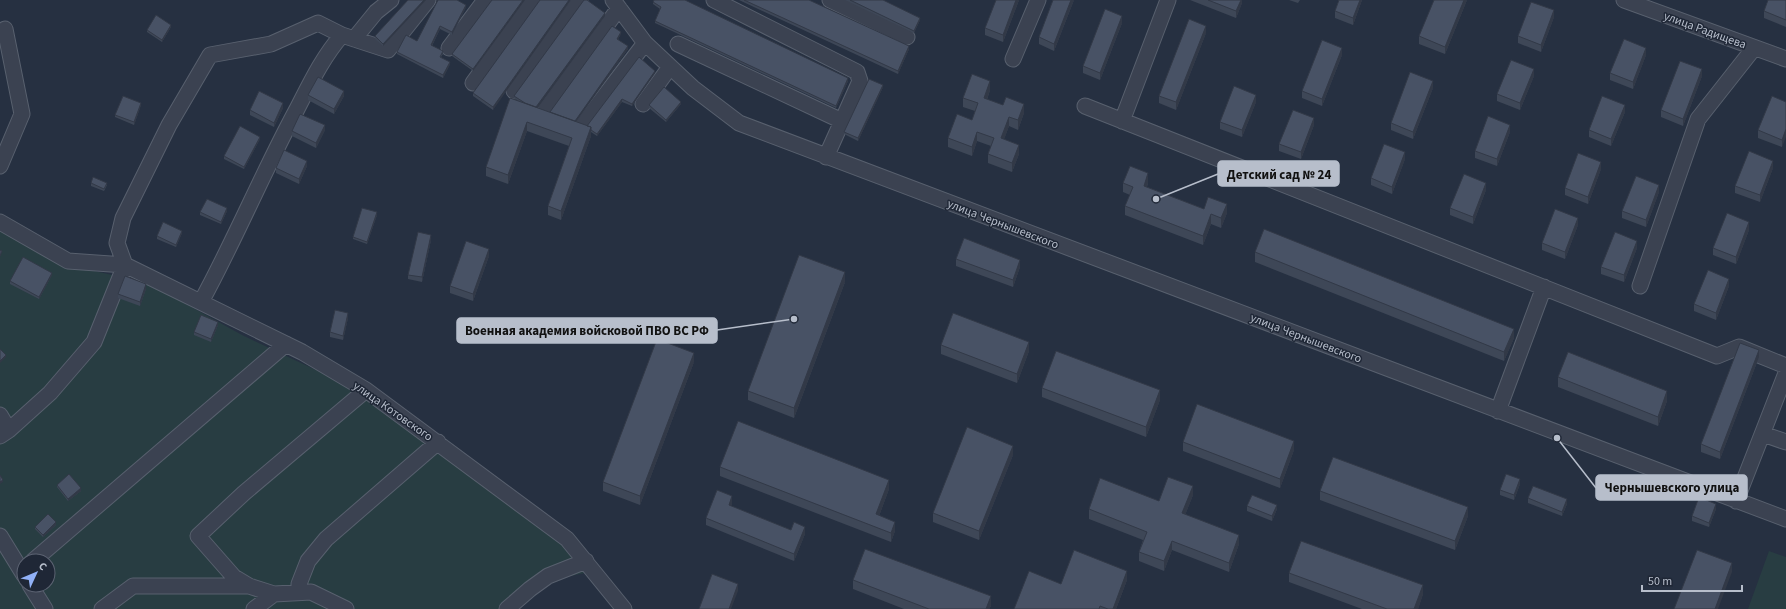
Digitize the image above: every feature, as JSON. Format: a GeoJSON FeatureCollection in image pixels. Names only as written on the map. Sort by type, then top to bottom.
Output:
{"type":"FeatureCollection","features":[{"type":"Feature","properties":{"kind":"street"},"geometry":{"type":"LineString","coordinates":[[200,302],[225,258],[274,152],[327,53],[392,0]]}},
{"type":"Feature","properties":{"kind":"street"},"geometry":{"type":"LineString","coordinates":[[0,415],[4,433],[50,393],[94,342],[125,265],[117,243],[123,218],[169,125],[210,55],[271,44],[318,23],[348,37],[388,50],[428,0]]}},
{"type":"Feature","properties":{"kind":"street"},"geometry":{"type":"LineString","coordinates":[[449,48],[486,0]]}},
{"type":"Feature","properties":{"kind":"street"},"geometry":{"type":"LineString","coordinates":[[473,83],[534,0]]}},
{"type":"Feature","properties":{"kind":"street"},"geometry":{"type":"LineString","coordinates":[[514,91],[580,0]]}},
{"type":"Feature","properties":{"kind":"street"},"geometry":{"type":"LineString","coordinates":[[714,0],[857,72],[860,81],[826,157]]}},
{"type":"Feature","properties":{"kind":"street"},"geometry":{"type":"LineString","coordinates":[[830,0],[907,37]]}},
{"type":"Feature","properties":{"kind":"street"},"geometry":{"type":"LineString","coordinates":[[1013,59],[1038,0]]}},
{"type":"Feature","properties":{"kind":"street"},"geometry":{"type":"LineString","coordinates":[[1122,121],[1168,0]]}},
{"type":"Feature","properties":{"kind":"street","name":"улица Радищева"},"geometry":{"type":"LineString","coordinates":[[1624,0],[1786,60]]}},
{"type":"Feature","properties":{"kind":"street"},"geometry":{"type":"LineString","coordinates":[[546,108],[616,4]]}},
{"type":"Feature","properties":{"kind":"street","name":"улица Чернышевского"},"geometry":{"type":"LineString","coordinates":[[616,4],[646,43],[670,67],[692,88],[739,123],[1786,519]]}},
{"type":"Feature","properties":{"kind":"street"},"geometry":{"type":"LineString","coordinates":[[0,166],[22,114],[5,29]]}},
{"type":"Feature","properties":{"kind":"street"},"geometry":{"type":"LineString","coordinates":[[583,124],[646,43]]}},
{"type":"Feature","properties":{"kind":"street"},"geometry":{"type":"LineString","coordinates":[[678,44],[842,121]]}},
{"type":"Feature","properties":{"kind":"street"},"geometry":{"type":"LineString","coordinates":[[1640,286],[1698,119],[1754,48]]}},
{"type":"Feature","properties":{"kind":"street"},"geometry":{"type":"LineString","coordinates":[[644,104],[670,67]]}},
{"type":"Feature","properties":{"kind":"street"},"geometry":{"type":"LineString","coordinates":[[1085,106],[1717,356],[1739,347],[1786,366]]}},
{"type":"Feature","properties":{"kind":"street"},"geometry":{"type":"LineString","coordinates":[[0,222],[68,261],[125,265]]}},
{"type":"Feature","properties":{"kind":"street","name":"улица Котовского"},"geometry":{"type":"LineString","coordinates":[[125,265],[286,344],[366,390],[567,539],[624,609]]}},
{"type":"Feature","properties":{"kind":"street"},"geometry":{"type":"LineString","coordinates":[[1498,411],[1544,287]]}},
{"type":"Feature","properties":{"kind":"street"},"geometry":{"type":"LineString","coordinates":[[42,553],[286,344]]}},
{"type":"Feature","properties":{"kind":"street"},"geometry":{"type":"LineString","coordinates":[[1736,501],[1786,373]]}},
{"type":"Feature","properties":{"kind":"street"},"geometry":{"type":"LineString","coordinates":[[346,609],[311,592],[274,594],[249,586],[234,577],[198,536],[244,493],[366,390]]}},
{"type":"Feature","properties":{"kind":"street"},"geometry":{"type":"LineString","coordinates":[[1763,434],[1786,442]]}},
{"type":"Feature","properties":{"kind":"street"},"geometry":{"type":"LineString","coordinates":[[299,592],[299,584],[308,561],[326,539],[438,442]]}},
{"type":"Feature","properties":{"kind":"street"},"geometry":{"type":"LineString","coordinates":[[0,536],[16,561]]}},
{"type":"Feature","properties":{"kind":"street"},"geometry":{"type":"LineString","coordinates":[[507,609],[548,576],[586,561]]}},
{"type":"Feature","properties":{"kind":"street"},"geometry":{"type":"LineString","coordinates":[[102,609],[133,586],[249,586]]}},
{"type":"Feature","properties":{"kind":"street"},"geometry":{"type":"LineString","coordinates":[[35,593],[45,609]]}},
{"type":"Feature","properties":{"kind":"street"},"geometry":{"type":"LineString","coordinates":[[254,609],[274,594]]}},
{"type":"Feature","properties":{"kind":"green space"},"geometry":{"type":"Polygon","coordinates":[[[0,231],[68,267],[81,268],[148,283],[242,335],[318,371],[389,413],[564,543],[585,573],[556,579],[537,590],[516,609],[0,609],[0,231]]]}},
{"type":"Feature","properties":{"kind":"green space"},"geometry":{"type":"Polygon","coordinates":[[[1769,551],[1786,557],[1786,609],[1748,609],[1769,551]]]}},
{"type":"Feature","properties":{"kind":"building"},"geometry":{"type":"Polygon","coordinates":[[[408,0],[424,0],[383,44],[375,36],[408,0]]]}},
{"type":"Feature","properties":{"kind":"building"},"geometry":{"type":"Polygon","coordinates":[[[438,0],[457,0],[466,5],[452,32],[440,26],[431,45],[443,51],[440,57],[450,62],[443,75],[397,52],[406,35],[417,41],[438,0]]]}},
{"type":"Feature","properties":{"kind":"building"},"geometry":{"type":"Polygon","coordinates":[[[492,0],[523,0],[473,69],[452,54],[492,0]]]}},
{"type":"Feature","properties":{"kind":"building"},"geometry":{"type":"Polygon","coordinates":[[[540,0],[569,0],[493,107],[473,93],[540,0]]]}},
{"type":"Feature","properties":{"kind":"building"},"geometry":{"type":"Polygon","coordinates":[[[584,0],[587,0],[605,13],[536,107],[525,103],[514,96],[584,0]]]}},
{"type":"Feature","properties":{"kind":"building"},"geometry":{"type":"Polygon","coordinates":[[[654,0],[685,0],[848,78],[836,106],[655,21],[661,7],[653,2],[654,0]]]}},
{"type":"Feature","properties":{"kind":"building"},"geometry":{"type":"Polygon","coordinates":[[[744,0],[809,0],[909,46],[898,71],[744,0]]]}},
{"type":"Feature","properties":{"kind":"building"},"geometry":{"type":"Polygon","coordinates":[[[850,0],[883,0],[920,18],[914,31],[850,0]]]}},
{"type":"Feature","properties":{"kind":"building"},"geometry":{"type":"Polygon","coordinates":[[[996,0],[1016,0],[1003,35],[985,28],[996,0]]]}},
{"type":"Feature","properties":{"kind":"building"},"geometry":{"type":"Polygon","coordinates":[[[1053,0],[1071,0],[1054,44],[1039,37],[1053,0]]]}},
{"type":"Feature","properties":{"kind":"building"},"geometry":{"type":"Polygon","coordinates":[[[1208,0],[1241,0],[1236,11],[1208,0]]]}},
{"type":"Feature","properties":{"kind":"building"},"geometry":{"type":"Polygon","coordinates":[[[1339,0],[1360,0],[1353,18],[1335,11],[1339,0]]]}},
{"type":"Feature","properties":{"kind":"building"},"geometry":{"type":"Polygon","coordinates":[[[1434,0],[1464,0],[1445,47],[1419,36],[1434,0]]]}},
{"type":"Feature","properties":{"kind":"building"},"geometry":{"type":"Polygon","coordinates":[[[1768,0],[1786,0],[1786,20],[1764,11],[1768,0]]]}},
{"type":"Feature","properties":{"kind":"building"},"geometry":{"type":"Polygon","coordinates":[[[1531,2],[1554,10],[1541,45],[1518,36],[1531,2]]]}},
{"type":"Feature","properties":{"kind":"building"},"geometry":{"type":"Polygon","coordinates":[[[1105,9],[1122,16],[1100,73],[1083,66],[1105,9]]]}},
{"type":"Feature","properties":{"kind":"building"},"geometry":{"type":"Polygon","coordinates":[[[156,15],[171,25],[162,40],[147,30],[156,15]]]}},
{"type":"Feature","properties":{"kind":"building"},"geometry":{"type":"Polygon","coordinates":[[[1189,19],[1206,26],[1176,102],[1159,96],[1189,19]]]}},
{"type":"Feature","properties":{"kind":"building"},"geometry":{"type":"Polygon","coordinates":[[[612,26],[621,32],[617,39],[628,46],[575,121],[550,112],[612,26]]]}},
{"type":"Feature","properties":{"kind":"building"},"geometry":{"type":"Polygon","coordinates":[[[1624,39],[1646,48],[1633,82],[1610,73],[1624,39]]]}},
{"type":"Feature","properties":{"kind":"building"},"geometry":{"type":"Polygon","coordinates":[[[1322,40],[1342,48],[1322,99],[1302,91],[1322,40]]]}},
{"type":"Feature","properties":{"kind":"building"},"geometry":{"type":"Polygon","coordinates":[[[639,57],[655,71],[632,104],[622,99],[597,134],[591,130],[591,127],[587,126],[639,57]]]}},
{"type":"Feature","properties":{"kind":"building"},"geometry":{"type":"Polygon","coordinates":[[[1511,60],[1534,69],[1520,103],[1497,94],[1511,60]]]}},
{"type":"Feature","properties":{"kind":"building"},"geometry":{"type":"Polygon","coordinates":[[[1680,61],[1702,69],[1683,119],[1661,110],[1680,61]]]}},
{"type":"Feature","properties":{"kind":"building"},"geometry":{"type":"Polygon","coordinates":[[[1410,72],[1433,81],[1413,132],[1391,123],[1410,72]]]}},
{"type":"Feature","properties":{"kind":"building"},"geometry":{"type":"Polygon","coordinates":[[[972,74],[990,81],[984,98],[1003,105],[1006,97],[1024,104],[1018,120],[1009,117],[1001,138],[1019,145],[1012,163],[988,154],[994,138],[977,132],[972,147],[948,138],[957,114],[972,120],[978,103],[963,98],[972,74]]]}},
{"type":"Feature","properties":{"kind":"building"},"geometry":{"type":"Polygon","coordinates":[[[318,77],[344,91],[334,109],[308,95],[318,77]]]}},
{"type":"Feature","properties":{"kind":"building"},"geometry":{"type":"Polygon","coordinates":[[[869,79],[883,85],[858,138],[844,132],[869,79]]]}},
{"type":"Feature","properties":{"kind":"building"},"geometry":{"type":"Polygon","coordinates":[[[1234,86],[1256,95],[1242,130],[1220,122],[1234,86]]]}},
{"type":"Feature","properties":{"kind":"building"},"geometry":{"type":"Polygon","coordinates":[[[664,87],[681,102],[666,120],[649,105],[664,87]]]}},
{"type":"Feature","properties":{"kind":"building"},"geometry":{"type":"Polygon","coordinates":[[[259,91],[283,103],[274,123],[250,110],[259,91]]]}},
{"type":"Feature","properties":{"kind":"building"},"geometry":{"type":"Polygon","coordinates":[[[123,96],[141,103],[134,122],[115,115],[123,96]]]}},
{"type":"Feature","properties":{"kind":"building"},"geometry":{"type":"Polygon","coordinates":[[[1602,96],[1625,105],[1611,139],[1589,130],[1602,96]]]}},
{"type":"Feature","properties":{"kind":"building"},"geometry":{"type":"Polygon","coordinates":[[[1772,96],[1786,102],[1786,129],[1782,140],[1758,130],[1772,96]]]}},
{"type":"Feature","properties":{"kind":"building"},"geometry":{"type":"Polygon","coordinates":[[[510,98],[591,127],[561,211],[548,206],[572,138],[527,122],[508,175],[486,167],[510,98]]]}},
{"type":"Feature","properties":{"kind":"building"},"geometry":{"type":"Polygon","coordinates":[[[1293,110],[1314,118],[1301,152],[1279,144],[1293,110]]]}},
{"type":"Feature","properties":{"kind":"building"},"geometry":{"type":"Polygon","coordinates":[[[300,114],[325,125],[316,143],[292,131],[300,114]]]}},
{"type":"Feature","properties":{"kind":"building"},"geometry":{"type":"Polygon","coordinates":[[[1488,116],[1510,125],[1497,159],[1475,151],[1488,116]]]}},
{"type":"Feature","properties":{"kind":"building"},"geometry":{"type":"Polygon","coordinates":[[[240,126],[260,137],[244,167],[224,156],[240,126]]]}},
{"type":"Feature","properties":{"kind":"building"},"geometry":{"type":"Polygon","coordinates":[[[1384,144],[1405,152],[1392,187],[1371,178],[1384,144]]]}},
{"type":"Feature","properties":{"kind":"building"},"geometry":{"type":"Polygon","coordinates":[[[284,150],[307,161],[299,179],[276,168],[284,150]]]}},
{"type":"Feature","properties":{"kind":"building"},"geometry":{"type":"Polygon","coordinates":[[[1749,151],[1773,161],[1760,195],[1735,186],[1749,151]]]}},
{"type":"Feature","properties":{"kind":"building"},"geometry":{"type":"Polygon","coordinates":[[[1578,153],[1601,162],[1588,197],[1565,188],[1578,153]]]}},
{"type":"Feature","properties":{"kind":"building"},"geometry":{"type":"Polygon","coordinates":[[[1130,166],[1148,173],[1144,186],[1204,209],[1208,197],[1227,204],[1221,218],[1211,214],[1203,236],[1125,206],[1133,187],[1123,183],[1130,166]]]}},
{"type":"Feature","properties":{"kind":"building"},"geometry":{"type":"Polygon","coordinates":[[[1464,174],[1486,183],[1473,217],[1450,208],[1464,174]]]}},
{"type":"Feature","properties":{"kind":"building"},"geometry":{"type":"Polygon","coordinates":[[[1636,176],[1659,185],[1646,220],[1622,211],[1636,176]]]}},
{"type":"Feature","properties":{"kind":"building"},"geometry":{"type":"Polygon","coordinates":[[[93,177],[107,183],[104,189],[91,183],[93,177]]]}},
{"type":"Feature","properties":{"kind":"building"},"geometry":{"type":"Polygon","coordinates":[[[207,199],[227,208],[221,222],[200,212],[207,199]]]}},
{"type":"Feature","properties":{"kind":"building"},"geometry":{"type":"Polygon","coordinates":[[[362,208],[377,212],[367,242],[353,237],[362,208]]]}},
{"type":"Feature","properties":{"kind":"building"},"geometry":{"type":"Polygon","coordinates":[[[1555,209],[1578,218],[1565,252],[1542,243],[1555,209]]]}},
{"type":"Feature","properties":{"kind":"building"},"geometry":{"type":"Polygon","coordinates":[[[1727,213],[1749,222],[1736,257],[1713,248],[1727,213]]]}},
{"type":"Feature","properties":{"kind":"building"},"geometry":{"type":"Polygon","coordinates":[[[163,222],[182,231],[176,245],[157,236],[163,222]]]}},
{"type":"Feature","properties":{"kind":"building"},"geometry":{"type":"Polygon","coordinates":[[[1264,229],[1514,329],[1504,352],[1255,252],[1264,229]]]}},
{"type":"Feature","properties":{"kind":"building"},"geometry":{"type":"Polygon","coordinates":[[[418,232],[431,235],[422,277],[408,275],[418,232]]]}},
{"type":"Feature","properties":{"kind":"building"},"geometry":{"type":"Polygon","coordinates":[[[1615,232],[1637,241],[1624,275],[1601,267],[1615,232]]]}},
{"type":"Feature","properties":{"kind":"building"},"geometry":{"type":"Polygon","coordinates":[[[964,238],[1020,260],[1013,280],[956,259],[964,238]]]}},
{"type":"Feature","properties":{"kind":"building"},"geometry":{"type":"Polygon","coordinates":[[[466,241],[489,249],[473,294],[450,286],[466,241]]]}},
{"type":"Feature","properties":{"kind":"building"},"geometry":{"type":"Polygon","coordinates":[[[799,255],[845,272],[794,408],[748,391],[799,255]]]}},
{"type":"Feature","properties":{"kind":"building"},"geometry":{"type":"Polygon","coordinates":[[[23,257],[52,273],[39,297],[10,281],[23,257]]]}},
{"type":"Feature","properties":{"kind":"building"},"geometry":{"type":"Polygon","coordinates":[[[1708,270],[1729,279],[1716,313],[1694,304],[1708,270]]]}},
{"type":"Feature","properties":{"kind":"building"},"geometry":{"type":"Polygon","coordinates":[[[125,276],[146,284],[140,302],[118,294],[125,276]]]}},
{"type":"Feature","properties":{"kind":"building"},"geometry":{"type":"Polygon","coordinates":[[[335,310],[348,313],[343,336],[330,332],[335,310]]]}},
{"type":"Feature","properties":{"kind":"building"},"geometry":{"type":"Polygon","coordinates":[[[953,313],[1029,342],[1017,374],[941,345],[953,313]]]}},
{"type":"Feature","properties":{"kind":"building"},"geometry":{"type":"Polygon","coordinates":[[[201,315],[218,322],[211,339],[194,332],[201,315]]]}},
{"type":"Feature","properties":{"kind":"building"},"geometry":{"type":"Polygon","coordinates":[[[657,339],[694,353],[640,496],[603,482],[657,339]]]}},
{"type":"Feature","properties":{"kind":"building"},"geometry":{"type":"Polygon","coordinates":[[[1740,343],[1759,350],[1720,452],[1701,444],[1740,343]]]}},
{"type":"Feature","properties":{"kind":"building"},"geometry":{"type":"Polygon","coordinates":[[[0,349],[6,355],[0,361],[0,349]]]}},
{"type":"Feature","properties":{"kind":"building"},"geometry":{"type":"Polygon","coordinates":[[[1056,351],[1160,390],[1146,427],[1042,388],[1056,351]]]}},
{"type":"Feature","properties":{"kind":"building"},"geometry":{"type":"Polygon","coordinates":[[[1568,352],[1667,391],[1658,417],[1558,377],[1568,352]]]}},
{"type":"Feature","properties":{"kind":"building"},"geometry":{"type":"Polygon","coordinates":[[[1197,404],[1294,441],[1280,479],[1183,442],[1197,404]]]}},
{"type":"Feature","properties":{"kind":"building"},"geometry":{"type":"Polygon","coordinates":[[[738,421],[889,480],[876,514],[895,522],[891,533],[720,467],[738,421]]]}},
{"type":"Feature","properties":{"kind":"building"},"geometry":{"type":"Polygon","coordinates":[[[967,427],[1013,446],[979,531],[933,513],[967,427]]]}},
{"type":"Feature","properties":{"kind":"building"},"geometry":{"type":"Polygon","coordinates":[[[1333,457],[1468,507],[1455,541],[1320,491],[1333,457]]]}},
{"type":"Feature","properties":{"kind":"building"},"geometry":{"type":"Polygon","coordinates":[[[69,474],[81,488],[68,499],[57,485],[69,474]]]}},
{"type":"Feature","properties":{"kind":"building"},"geometry":{"type":"Polygon","coordinates":[[[1506,474],[1520,479],[1514,495],[1500,490],[1506,474]]]}},
{"type":"Feature","properties":{"kind":"building"},"geometry":{"type":"Polygon","coordinates":[[[0,475],[3,480],[0,482],[0,475]]]}},
{"type":"Feature","properties":{"kind":"building"},"geometry":{"type":"Polygon","coordinates":[[[1168,477],[1193,486],[1182,513],[1239,535],[1229,563],[1172,541],[1164,561],[1139,552],[1147,532],[1089,509],[1100,478],[1159,501],[1168,477]]]}},
{"type":"Feature","properties":{"kind":"building"},"geometry":{"type":"Polygon","coordinates":[[[1533,486],[1567,499],[1562,512],[1528,498],[1533,486]]]}},
{"type":"Feature","properties":{"kind":"building"},"geometry":{"type":"Polygon","coordinates":[[[717,490],[732,496],[729,505],[791,530],[794,522],[805,527],[794,554],[706,518],[717,490]]]}},
{"type":"Feature","properties":{"kind":"building"},"geometry":{"type":"Polygon","coordinates":[[[1252,495],[1277,505],[1272,516],[1247,506],[1252,495]]]}},
{"type":"Feature","properties":{"kind":"building"},"geometry":{"type":"Polygon","coordinates":[[[1699,497],[1716,504],[1709,523],[1692,516],[1699,497]]]}},
{"type":"Feature","properties":{"kind":"building"},"geometry":{"type":"Polygon","coordinates":[[[48,514],[56,522],[43,535],[35,527],[48,514]]]}},
{"type":"Feature","properties":{"kind":"building"},"geometry":{"type":"Polygon","coordinates":[[[1301,541],[1423,585],[1414,609],[1387,609],[1289,573],[1301,541]]]}},
{"type":"Feature","properties":{"kind":"building"},"geometry":{"type":"Polygon","coordinates":[[[865,549],[991,596],[986,609],[929,609],[853,580],[865,549]]]}},
{"type":"Feature","properties":{"kind":"building"},"geometry":{"type":"Polygon","coordinates":[[[1074,550],[1127,571],[1113,609],[1100,606],[1099,609],[1014,609],[1029,571],[1061,584],[1074,550]]]}},
{"type":"Feature","properties":{"kind":"building"},"geometry":{"type":"Polygon","coordinates":[[[1697,550],[1732,563],[1715,609],[1674,609],[1697,550]]]}},
{"type":"Feature","properties":{"kind":"building"},"geometry":{"type":"Polygon","coordinates":[[[712,574],[738,584],[729,609],[699,609],[712,574]]]}},
{"type":"Feature","properties":{"kind":"place","name":"Детский сад № 24"},"geometry":{"type":"Point","coordinates":[1156,199]}},
{"type":"Feature","properties":{"kind":"place","name":"Военная академия войсковой ПВО ВС РФ"},"geometry":{"type":"Point","coordinates":[794,319]}},
{"type":"Feature","properties":{"kind":"place","name":"Чернышевского улица"},"geometry":{"type":"Point","coordinates":[1557,438]}}]}
